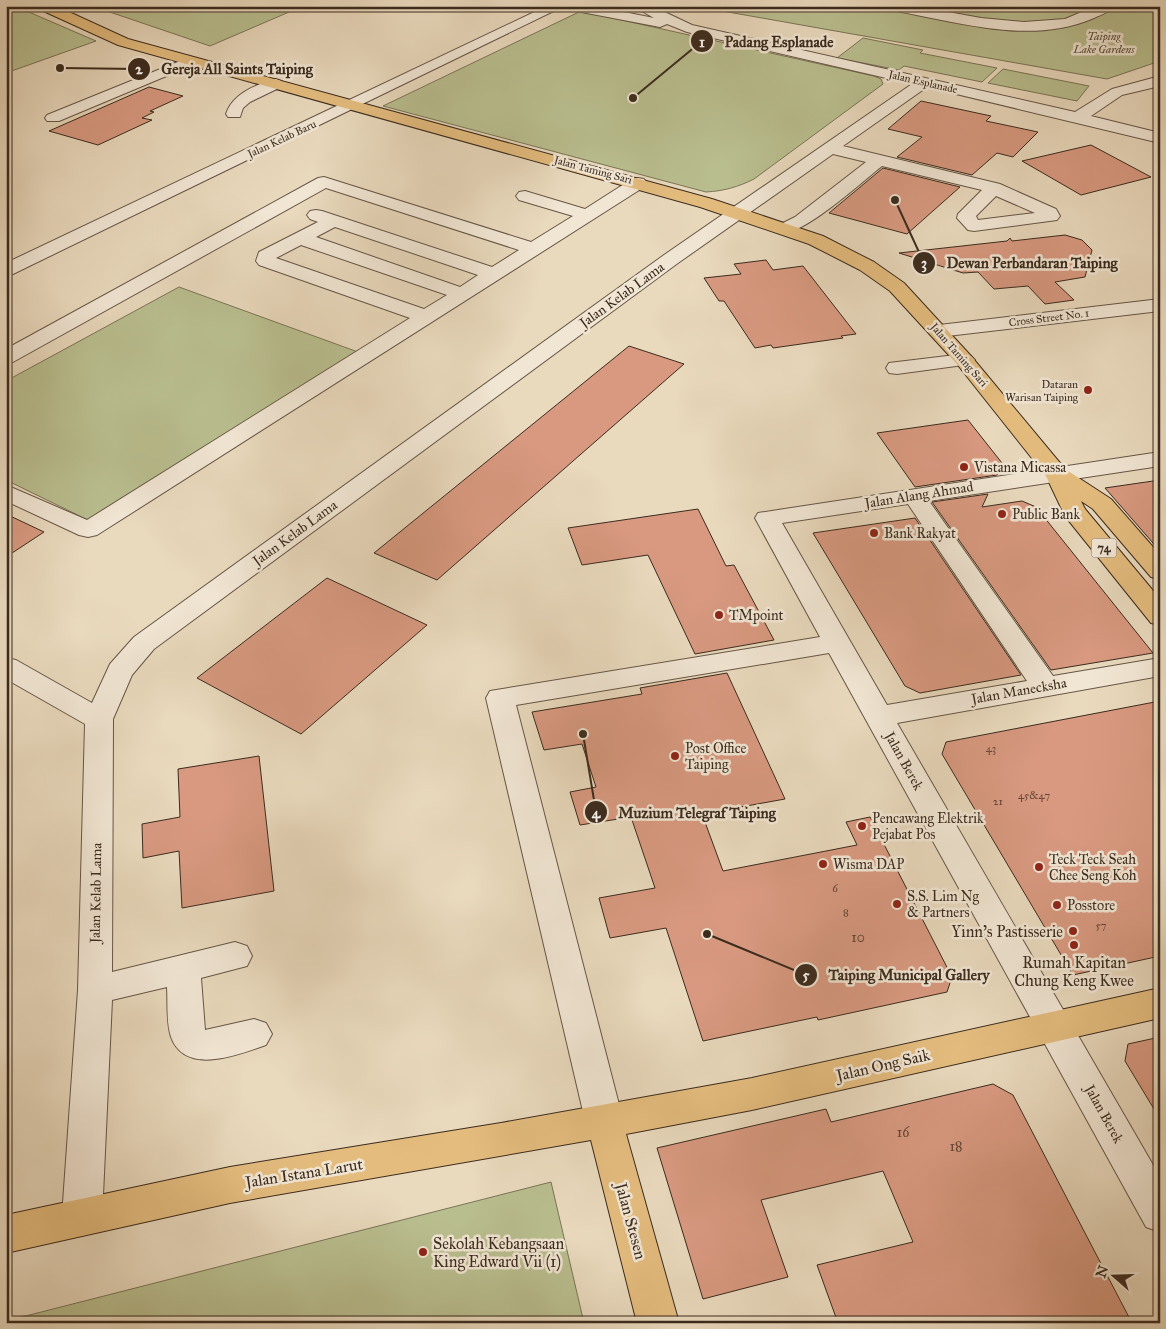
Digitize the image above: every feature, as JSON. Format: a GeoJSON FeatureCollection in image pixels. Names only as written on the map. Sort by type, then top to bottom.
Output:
{"type":"FeatureCollection","features":[{"type":"Feature","properties":{"kind":"main road","name":"Jalan Taming Sari"},"geometry":{"type":"LineString","coordinates":[[44,6],[123,42],[706,202],[737,203],[749,206],[779,227],[838,250],[867,266],[897,287],[964,360],[1057,474],[1074,511],[1160,617]]}},
{"type":"Feature","properties":{"kind":"main road","name":"Jalan Taming Sari"},"geometry":{"type":"LineString","coordinates":[[1057,474],[1102,504],[1160,572]]}},
{"type":"Feature","properties":{"kind":"main road","name":"Jalan Ong Saik"},"geometry":{"type":"LineString","coordinates":[[604,1120],[752,1094],[1160,1003]]}},
{"type":"Feature","properties":{"kind":"main road","name":"Jalan Istana Larut"},"geometry":{"type":"LineString","coordinates":[[6,1234],[230,1185],[501,1140],[604,1120]]}},
{"type":"Feature","properties":{"kind":"main road","name":"Jalan Stesen"},"geometry":{"type":"LineString","coordinates":[[604,1120],[658,1323]]}},
{"type":"Feature","properties":{"kind":"street","name":"Jalan Kelab Baru"},"geometry":{"type":"LineString","coordinates":[[6,270],[353,106],[558,6]]}},
{"type":"Feature","properties":{"kind":"street","name":"Jalan Esplanade"},"geometry":{"type":"LineString","coordinates":[[571,6],[686,28],[1078,117],[1160,138]]}},
{"type":"Feature","properties":{"kind":"street","name":"Jalan Esplanade"},"geometry":{"type":"LineString","coordinates":[[640,6],[686,28]]}},
{"type":"Feature","properties":{"kind":"street"},"geometry":{"type":"LineString","coordinates":[[897,7],[997,24],[1034,26],[1064,23],[1108,6]]}},
{"type":"Feature","properties":{"kind":"street"},"geometry":{"type":"LineString","coordinates":[[53,118],[190,61]]}},
{"type":"Feature","properties":{"kind":"street"},"geometry":{"type":"LineString","coordinates":[[1078,117],[1117,92],[1160,81]]}},
{"type":"Feature","properties":{"kind":"street","name":"Jalan Kelab Lama"},"geometry":{"type":"LineString","coordinates":[[82,1217],[95,990],[99,719],[120,670],[144,643],[679,261],[749,206],[924,83]]}},
{"type":"Feature","properties":{"kind":"street"},"geometry":{"type":"LineString","coordinates":[[234,114],[236,104],[276,84]]}},
{"type":"Feature","properties":{"kind":"street"},"geometry":{"type":"LineString","coordinates":[[1101,101],[1125,106]]}},
{"type":"Feature","properties":{"kind":"street"},"geometry":{"type":"LineString","coordinates":[[830,148],[994,188]]}},
{"type":"Feature","properties":{"kind":"street"},"geometry":{"type":"LineString","coordinates":[[779,227],[801,221],[879,160]]}},
{"type":"Feature","properties":{"kind":"street"},"geometry":{"type":"LineString","coordinates":[[6,358],[324,182],[534,249]]}},
{"type":"Feature","properties":{"kind":"street"},"geometry":{"type":"LineString","coordinates":[[6,492],[88,530],[638,183]]}},
{"type":"Feature","properties":{"kind":"street"},"geometry":{"type":"LineString","coordinates":[[525,196],[587,215]]}},
{"type":"Feature","properties":{"kind":"street"},"geometry":{"type":"LineString","coordinates":[[284,204],[494,274]]}},
{"type":"Feature","properties":{"kind":"street"},"geometry":{"type":"LineString","coordinates":[[333,221],[266,256],[266,261],[426,317]]}},
{"type":"Feature","properties":{"kind":"street"},"geometry":{"type":"LineString","coordinates":[[300,238],[462,294]]}},
{"type":"Feature","properties":{"kind":"street","name":"Cross Street No. 1"},"geometry":{"type":"LineString","coordinates":[[939,332],[1160,305]]}},
{"type":"Feature","properties":{"kind":"street"},"geometry":{"type":"LineString","coordinates":[[897,368],[964,360]]}},
{"type":"Feature","properties":{"kind":"street","name":"Jalan Alang Ahmad"},"geometry":{"type":"LineString","coordinates":[[767,518],[1160,459]]}},
{"type":"Feature","properties":{"kind":"street"},"geometry":{"type":"LineString","coordinates":[[914,496],[1046,687]]}},
{"type":"Feature","properties":{"kind":"street","name":"Jalan Berek"},"geometry":{"type":"LineString","coordinates":[[767,518],[1160,1214]]}},
{"type":"Feature","properties":{"kind":"street"},"geometry":{"type":"LineString","coordinates":[[604,1120],[500,698],[837,643]]}},
{"type":"Feature","properties":{"kind":"street"},"geometry":{"type":"LineString","coordinates":[[6,667],[99,719]]}},
{"type":"Feature","properties":{"kind":"street","name":"Jalan Manecksha"},"geometry":{"type":"LineString","coordinates":[[878,716],[1160,667]]}},
{"type":"Feature","properties":{"kind":"street"},"geometry":{"type":"LineString","coordinates":[[95,990],[235,956]]}},
{"type":"Feature","properties":{"kind":"street"},"geometry":{"type":"LineString","coordinates":[[183,969],[188,1035],[195,1044],[207,1045],[254,1034]]}},
{"type":"Feature","properties":{"kind":"green space"},"geometry":{"type":"Polygon","coordinates":[[[6,6],[15,6],[96,41],[6,73],[6,6]]]}},
{"type":"Feature","properties":{"kind":"green space"},"geometry":{"type":"Polygon","coordinates":[[[92,6],[303,6],[210,46],[92,6]]]}},
{"type":"Feature","properties":{"kind":"green space","name":"Taiping Lake Gardens"},"geometry":{"type":"Polygon","coordinates":[[[694,6],[1160,6],[1160,61],[1107,79],[694,6]]]}},
{"type":"Feature","properties":{"kind":"green space"},"geometry":{"type":"Polygon","coordinates":[[[581,11],[874,76],[881,79],[883,84],[754,179],[731,188],[706,192],[383,106],[581,11]]]}},
{"type":"Feature","properties":{"kind":"green space"},"geometry":{"type":"Polygon","coordinates":[[[863,38],[923,50],[920,53],[997,68],[982,82],[904,66],[899,70],[837,58],[863,38]]]}},
{"type":"Feature","properties":{"kind":"green space"},"geometry":{"type":"Polygon","coordinates":[[[1003,69],[1089,86],[1077,101],[988,83],[1003,69]]]}},
{"type":"Feature","properties":{"kind":"green space"},"geometry":{"type":"Polygon","coordinates":[[[179,287],[358,352],[92,522],[6,480],[6,381],[179,287]]]}},
{"type":"Feature","properties":{"kind":"green space","name":"Sekolah Kebangsaan King Edward Vii (1)"},"geometry":{"type":"Polygon","coordinates":[[[551,1182],[584,1323],[6,1323],[6,1321],[551,1182]]]}},
{"type":"Feature","properties":{"kind":"building"},"geometry":{"type":"Polygon","coordinates":[[[149,87],[183,96],[150,111],[154,112],[142,118],[152,120],[98,145],[49,131],[149,87]]]}},
{"type":"Feature","properties":{"kind":"building"},"geometry":{"type":"Polygon","coordinates":[[[921,101],[991,116],[986,121],[1038,132],[1013,157],[997,153],[972,175],[897,157],[922,137],[888,129],[921,101]]]}},
{"type":"Feature","properties":{"kind":"building"},"geometry":{"type":"Polygon","coordinates":[[[1091,145],[1151,177],[1081,195],[1022,161],[1091,145]]]}},
{"type":"Feature","properties":{"kind":"building"},"geometry":{"type":"Polygon","coordinates":[[[883,168],[960,187],[907,234],[829,213],[883,168]]]}},
{"type":"Feature","properties":{"kind":"building"},"geometry":{"type":"Polygon","coordinates":[[[1065,235],[1082,240],[1092,250],[1085,277],[1055,282],[1074,300],[1045,304],[1028,286],[994,289],[978,272],[963,273],[899,253],[1007,241],[1010,238],[1012,241],[1065,235]]]}},
{"type":"Feature","properties":{"kind":"building"},"geometry":{"type":"Polygon","coordinates":[[[766,260],[773,270],[803,266],[856,334],[841,336],[843,338],[773,348],[771,345],[755,348],[724,301],[719,301],[704,278],[741,274],[734,264],[766,260]]]}},
{"type":"Feature","properties":{"kind":"building"},"geometry":{"type":"Polygon","coordinates":[[[629,346],[684,364],[437,580],[374,553],[629,346]]]}},
{"type":"Feature","properties":{"kind":"building"},"geometry":{"type":"Polygon","coordinates":[[[968,420],[1002,463],[997,475],[915,487],[877,433],[968,420]]]}},
{"type":"Feature","properties":{"kind":"building"},"geometry":{"type":"Polygon","coordinates":[[[1160,480],[1160,551],[1105,488],[1160,480]]]}},
{"type":"Feature","properties":{"kind":"building"},"geometry":{"type":"Polygon","coordinates":[[[988,494],[982,507],[1022,501],[1036,507],[1153,653],[1051,670],[932,502],[988,494]]]}},
{"type":"Feature","properties":{"kind":"building"},"geometry":{"type":"Polygon","coordinates":[[[698,509],[726,566],[734,565],[774,640],[695,654],[648,555],[582,565],[568,528],[698,509]]]}},
{"type":"Feature","properties":{"kind":"building"},"geometry":{"type":"Polygon","coordinates":[[[6,514],[44,532],[6,557],[6,514]]]}},
{"type":"Feature","properties":{"kind":"building"},"geometry":{"type":"Polygon","coordinates":[[[915,518],[1021,675],[920,693],[905,686],[813,533],[915,518]]]}},
{"type":"Feature","properties":{"kind":"building"},"geometry":{"type":"Polygon","coordinates":[[[327,578],[427,625],[301,734],[197,678],[327,578]]]}},
{"type":"Feature","properties":{"kind":"building"},"geometry":{"type":"Polygon","coordinates":[[[727,673],[785,799],[702,814],[723,871],[857,845],[846,822],[870,817],[952,977],[947,992],[818,1020],[817,1017],[703,1041],[666,928],[610,938],[599,898],[655,888],[631,817],[580,825],[570,792],[596,787],[582,744],[544,750],[532,712],[642,694],[640,688],[727,673]]]}},
{"type":"Feature","properties":{"kind":"building"},"geometry":{"type":"Polygon","coordinates":[[[1160,701],[1160,956],[1073,975],[942,754],[946,742],[1160,701]]]}},
{"type":"Feature","properties":{"kind":"building"},"geometry":{"type":"Polygon","coordinates":[[[259,756],[274,891],[182,908],[179,851],[143,858],[142,824],[180,817],[178,769],[259,756]]]}},
{"type":"Feature","properties":{"kind":"building"},"geometry":{"type":"Polygon","coordinates":[[[1160,1037],[1160,1119],[1125,1061],[1128,1044],[1160,1037]]]}},
{"type":"Feature","properties":{"kind":"building"},"geometry":{"type":"Polygon","coordinates":[[[993,1084],[1013,1095],[1132,1323],[838,1323],[817,1265],[913,1242],[883,1171],[761,1200],[788,1277],[703,1299],[657,1148],[826,1109],[831,1122],[993,1084]]]}},
{"type":"Feature","properties":{"kind":"place","name":"Gereja All Saints Taiping"},"geometry":{"type":"Point","coordinates":[60,68]}},
{"type":"Feature","properties":{"kind":"place","name":"Padang Esplanade"},"geometry":{"type":"Point","coordinates":[633,98]}},
{"type":"Feature","properties":{"kind":"place","name":"Dewan Perbandaran Taiping"},"geometry":{"type":"Point","coordinates":[895,200]}},
{"type":"Feature","properties":{"kind":"place","name":"Dataran Warisan Taiping"},"geometry":{"type":"Point","coordinates":[1088,390]}},
{"type":"Feature","properties":{"kind":"place","name":"Vistana Micassa"},"geometry":{"type":"Point","coordinates":[964,467]}},
{"type":"Feature","properties":{"kind":"place","name":"Public Bank"},"geometry":{"type":"Point","coordinates":[1002,514]}},
{"type":"Feature","properties":{"kind":"place","name":"Bank Rakyat"},"geometry":{"type":"Point","coordinates":[874,533]}},
{"type":"Feature","properties":{"kind":"place","name":"TMpoint"},"geometry":{"type":"Point","coordinates":[719,615]}},
{"type":"Feature","properties":{"kind":"place","name":"Muzium Telegraf Taiping"},"geometry":{"type":"Point","coordinates":[583,734]}},
{"type":"Feature","properties":{"kind":"place","name":"Post Office Taiping"},"geometry":{"type":"Point","coordinates":[675,756]}},
{"type":"Feature","properties":{"kind":"place","name":"Pencawang Elektrik Pejabat Pos"},"geometry":{"type":"Point","coordinates":[862,826]}},
{"type":"Feature","properties":{"kind":"place","name":"Wisma DAP"},"geometry":{"type":"Point","coordinates":[823,864]}},
{"type":"Feature","properties":{"kind":"place","name":"Teck Teck Seah Chee Seng Koh"},"geometry":{"type":"Point","coordinates":[1039,867]}},
{"type":"Feature","properties":{"kind":"place","name":"S.S. Lim Ng & Partners"},"geometry":{"type":"Point","coordinates":[897,904]}},
{"type":"Feature","properties":{"kind":"place","name":"Posstore"},"geometry":{"type":"Point","coordinates":[1057,905]}},
{"type":"Feature","properties":{"kind":"place","name":"Yinn's Pastisserie"},"geometry":{"type":"Point","coordinates":[1073,931]}},
{"type":"Feature","properties":{"kind":"place","name":"Taiping Municipal Gallery"},"geometry":{"type":"Point","coordinates":[707,934]}},
{"type":"Feature","properties":{"kind":"place","name":"Rumah Kapitan Chung Keng Kwee"},"geometry":{"type":"Point","coordinates":[1074,945]}},
{"type":"Feature","properties":{"kind":"place","name":"Sekolah Kebangsaan King Edward Vii (1)"},"geometry":{"type":"Point","coordinates":[423,1252]}}]}
